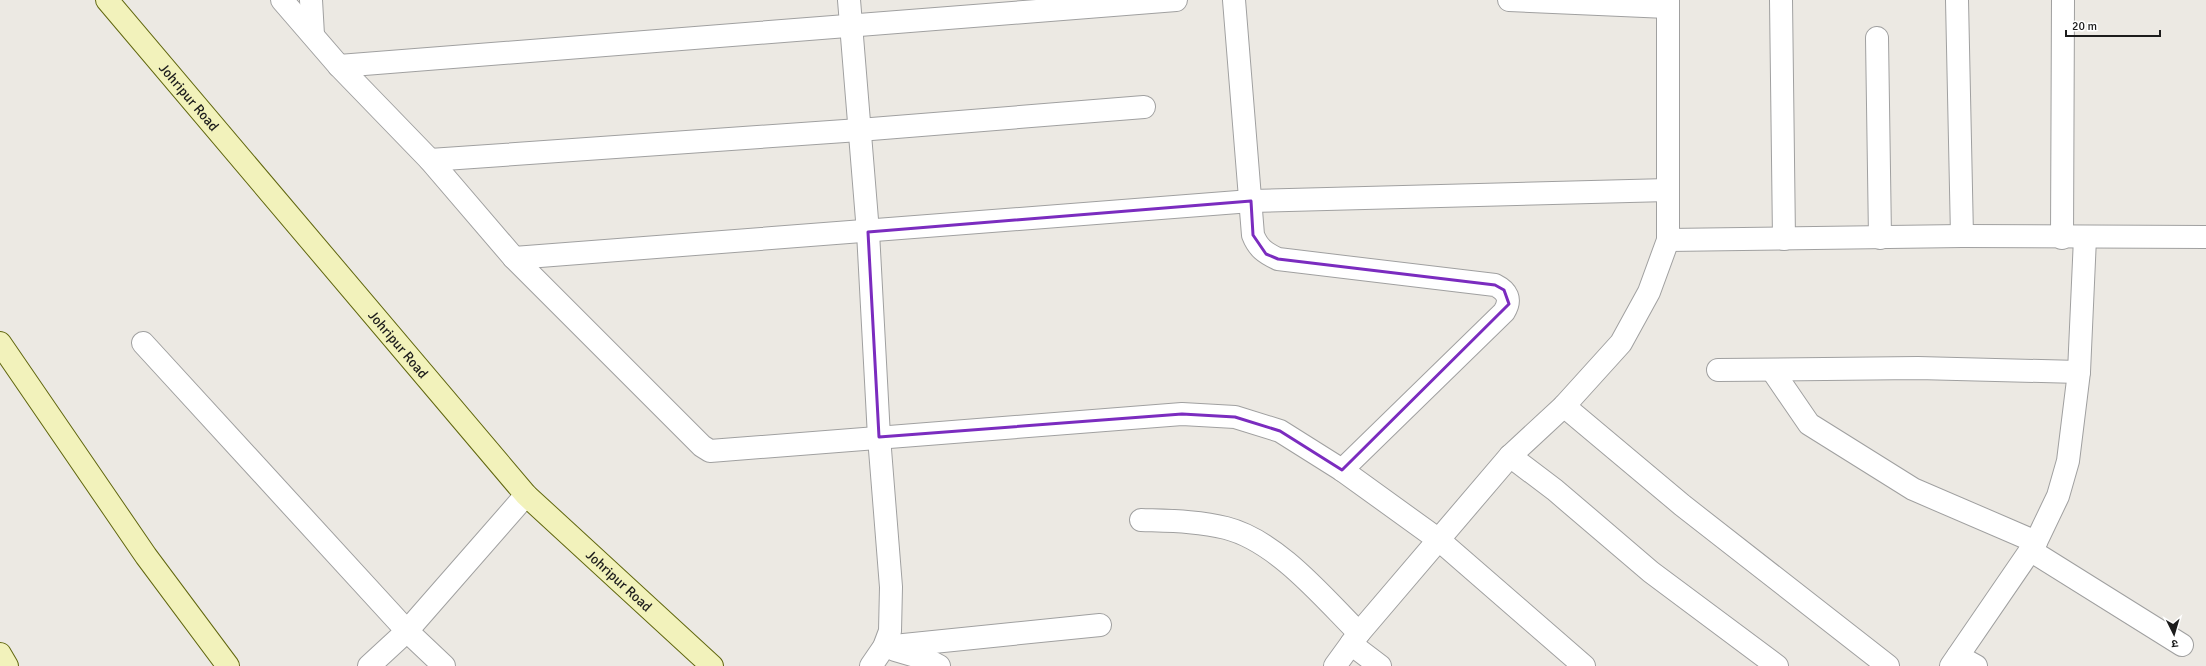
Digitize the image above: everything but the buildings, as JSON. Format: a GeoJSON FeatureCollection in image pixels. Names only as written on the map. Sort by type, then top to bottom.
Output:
{"type":"FeatureCollection","features":[{"type":"Feature","properties":{"kind":"street","name":"Johripur Road"},"geometry":{"type":"LineString","coordinates":[[107,0],[526,495],[712,666]]}},
{"type":"Feature","properties":{"kind":"street"},"geometry":{"type":"LineString","coordinates":[[282,0],[339,66],[430,160],[514,258],[702,446],[710,451],[1182,414],[1235,417],[1280,431],[1342,470],[1439,540],[1584,666]]}},
{"type":"Feature","properties":{"kind":"street"},"geometry":{"type":"LineString","coordinates":[[311,0],[312,35]]}},
{"type":"Feature","properties":{"kind":"street"},"geometry":{"type":"LineString","coordinates":[[849,0],[868,232],[879,437],[891,588],[890,631],[884,647],[871,666]]}},
{"type":"Feature","properties":{"kind":"street"},"geometry":{"type":"LineString","coordinates":[[339,66],[1176,0]]}},
{"type":"Feature","properties":{"kind":"street"},"geometry":{"type":"LineString","coordinates":[[1234,0],[1253,234],[1257,245],[1266,254],[1278,258],[1495,285],[1504,290],[1508,296],[1508,304],[1504,312],[1342,470]]}},
{"type":"Feature","properties":{"kind":"street"},"geometry":{"type":"LineString","coordinates":[[1335,666],[1355,638],[1510,456],[1564,406],[1621,343],[1650,292],[1668,240],[1668,4],[1509,0]]}},
{"type":"Feature","properties":{"kind":"street"},"geometry":{"type":"LineString","coordinates":[[1781,0],[1784,239]]}},
{"type":"Feature","properties":{"kind":"street"},"geometry":{"type":"LineString","coordinates":[[1957,0],[1962,236]]}},
{"type":"Feature","properties":{"kind":"street"},"geometry":{"type":"LineString","coordinates":[[2062,238],[2063,0]]}},
{"type":"Feature","properties":{"kind":"street"},"geometry":{"type":"LineString","coordinates":[[1877,38],[1880,238]]}},
{"type":"Feature","properties":{"kind":"street"},"geometry":{"type":"LineString","coordinates":[[430,160],[859,130],[1144,107]]}},
{"type":"Feature","properties":{"kind":"street"},"geometry":{"type":"LineString","coordinates":[[514,258],[868,232],[1251,201],[1668,190]]}},
{"type":"Feature","properties":{"kind":"street"},"geometry":{"type":"LineString","coordinates":[[1668,240],[1962,236],[2062,238],[2206,237]]}},
{"type":"Feature","properties":{"kind":"street"},"geometry":{"type":"LineString","coordinates":[[1962,663],[2033,546],[2058,496],[2068,462],[2079,372],[2085,238]]}},
{"type":"Feature","properties":{"kind":"street"},"geometry":{"type":"LineString","coordinates":[[0,343],[146,556],[228,666]]}},
{"type":"Feature","properties":{"kind":"street"},"geometry":{"type":"LineString","coordinates":[[143,343],[407,631],[444,666]]}},
{"type":"Feature","properties":{"kind":"street"},"geometry":{"type":"LineString","coordinates":[[1718,370],[1918,368],[2079,372]]}},
{"type":"Feature","properties":{"kind":"street"},"geometry":{"type":"LineString","coordinates":[[1772,370],[1809,424],[1913,489],[2033,546],[2182,645]]}},
{"type":"Feature","properties":{"kind":"street"},"geometry":{"type":"LineString","coordinates":[[1564,406],[1688,510],[1888,666]]}},
{"type":"Feature","properties":{"kind":"street"},"geometry":{"type":"LineString","coordinates":[[1510,456],[1555,490],[1651,572],[1777,666]]}},
{"type":"Feature","properties":{"kind":"street"},"geometry":{"type":"LineString","coordinates":[[369,666],[407,631],[526,495]]}},
{"type":"Feature","properties":{"kind":"street"},"geometry":{"type":"LineString","coordinates":[[1141,520],[1178,521],[1227,528],[1260,542],[1280,555],[1380,666]]}},
{"type":"Feature","properties":{"kind":"street"},"geometry":{"type":"LineString","coordinates":[[884,647],[1100,625]]}},
{"type":"Feature","properties":{"kind":"street"},"geometry":{"type":"LineString","coordinates":[[884,647],[926,659],[939,666]]}},
{"type":"Feature","properties":{"kind":"street"},"geometry":{"type":"LineString","coordinates":[[0,654],[7,666]]}},
{"type":"Feature","properties":{"kind":"highlighted area"},"geometry":{"type":"Polygon","coordinates":[[[1251,201],[1253,235],[1266,254],[1278,259],[1495,285],[1504,290],[1509,304],[1342,470],[1280,431],[1235,417],[1182,414],[879,437],[868,232],[1251,201]]]}}]}
